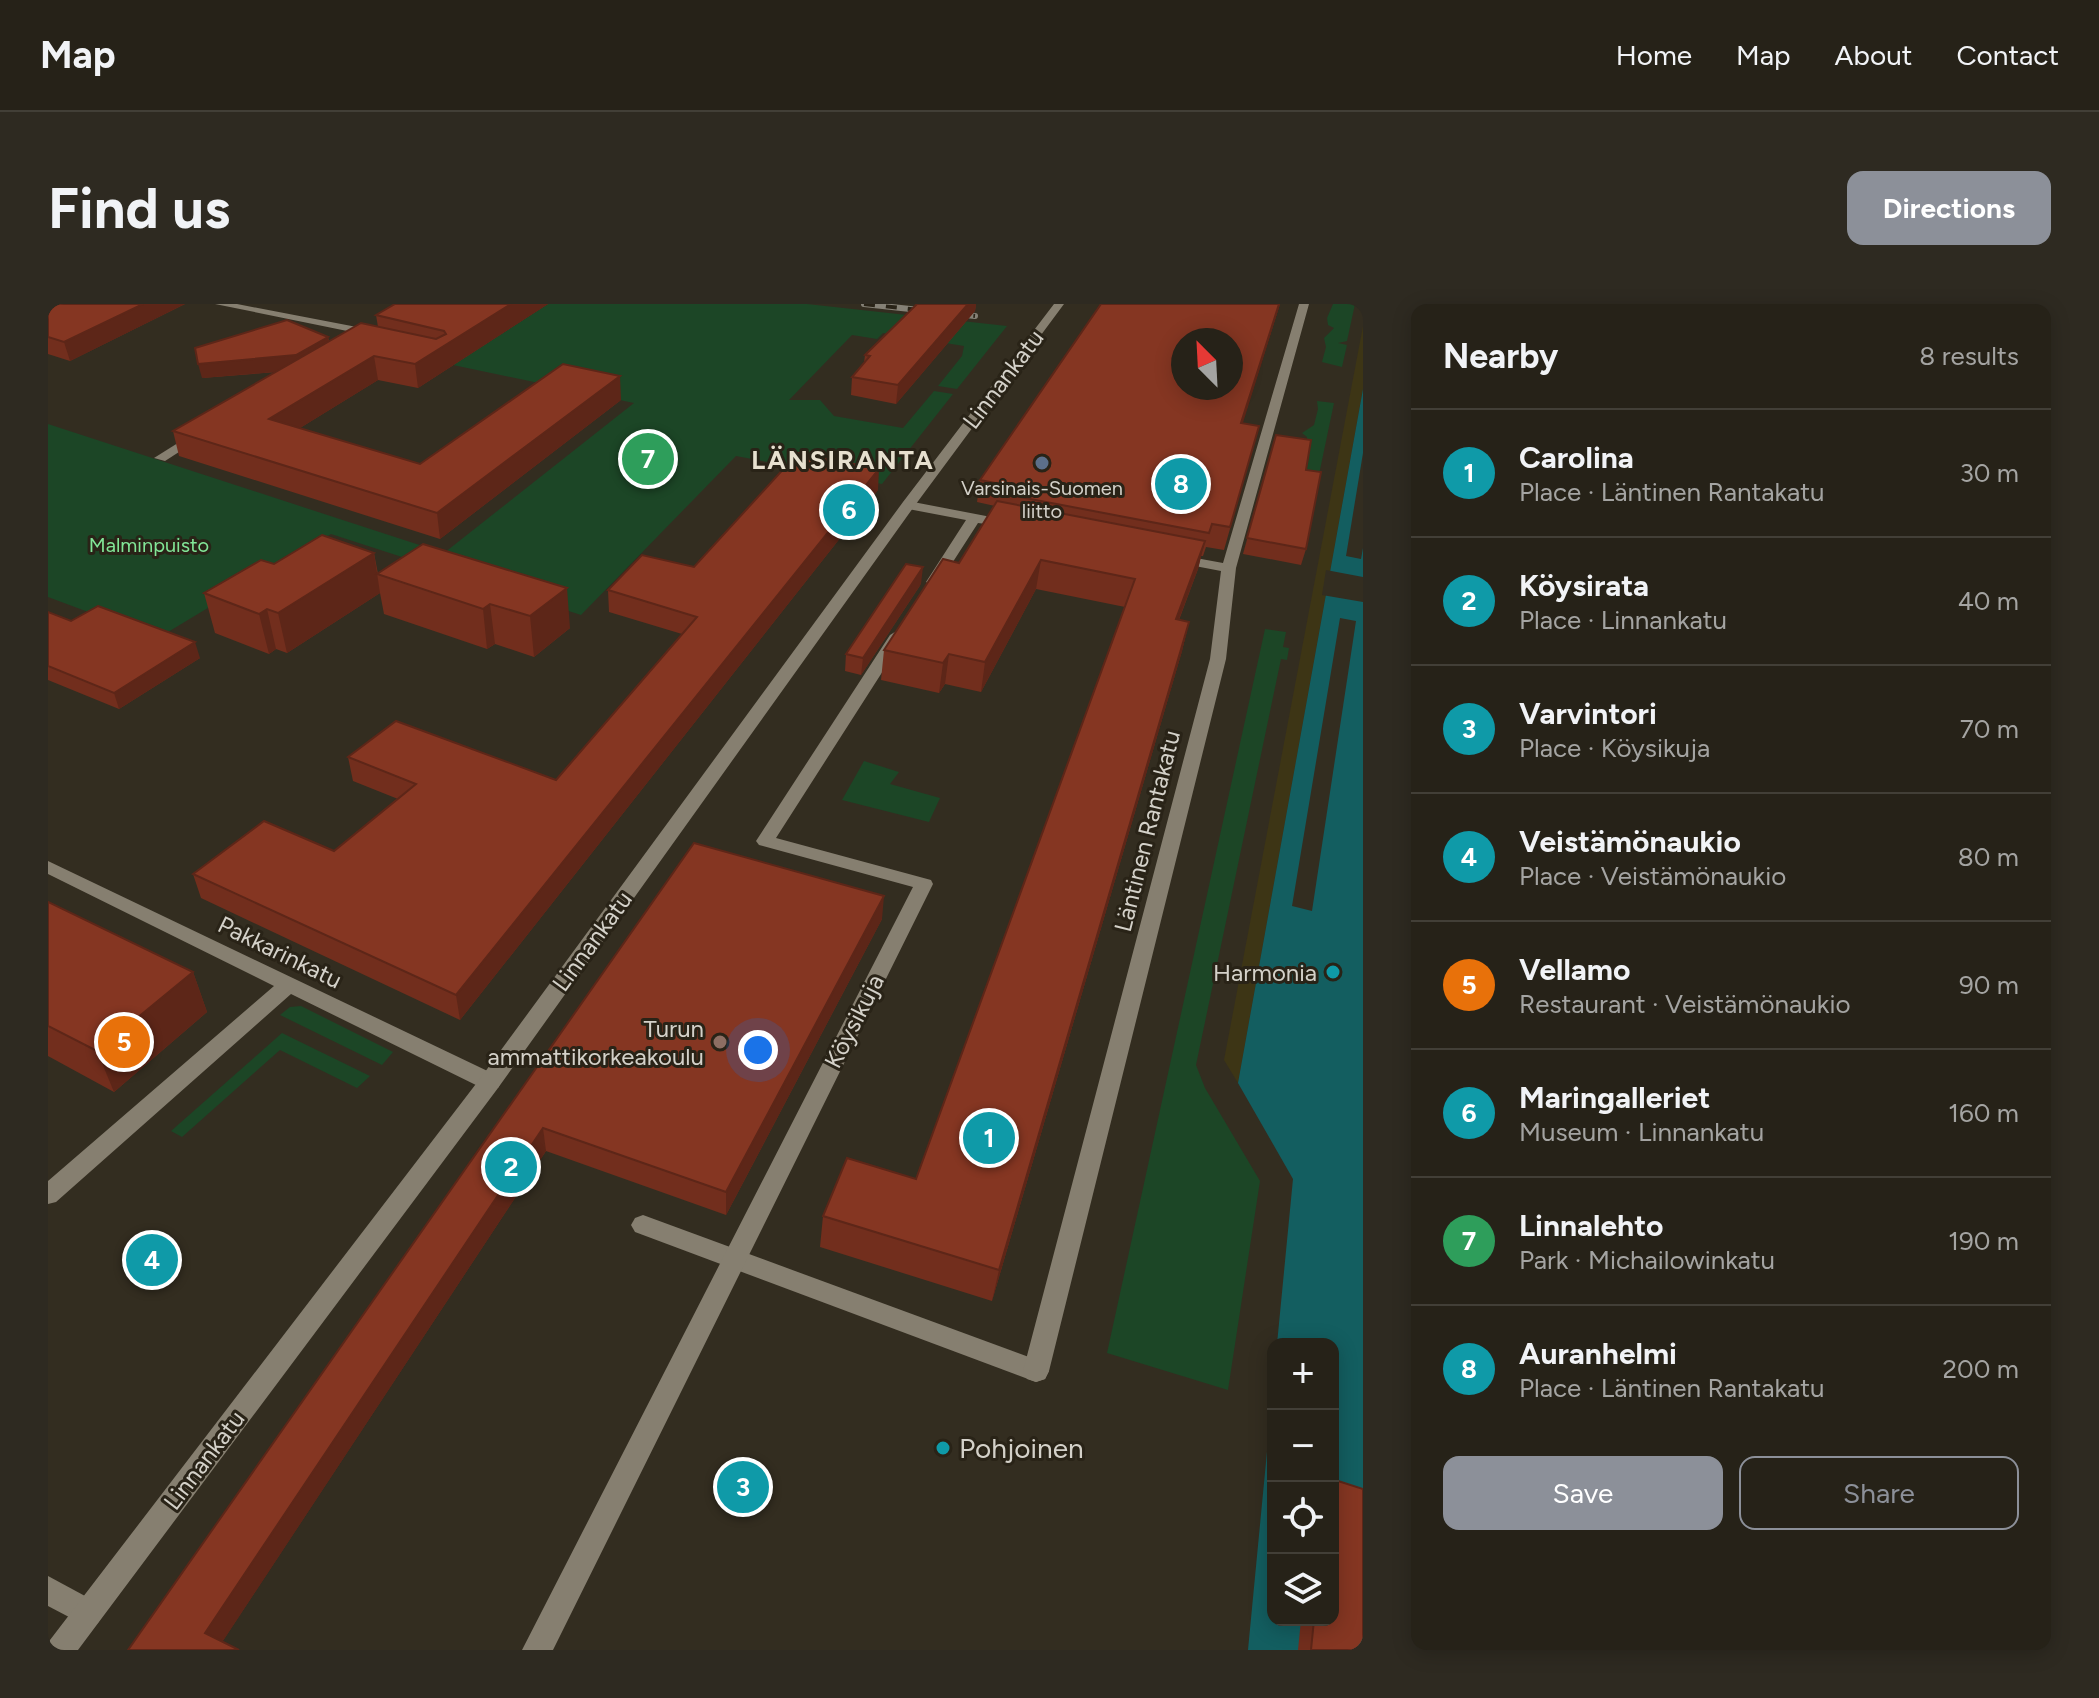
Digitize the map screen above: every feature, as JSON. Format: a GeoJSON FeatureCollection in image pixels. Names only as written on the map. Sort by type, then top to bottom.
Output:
{"type":"FeatureCollection","features":[{"type":"Feature","properties":{"kind":"street"},"geometry":{"type":"LineString","coordinates":[[220,304],[365,333],[378,344]]}},
{"type":"Feature","properties":{"kind":"street","name":"Linnankatu"},"geometry":{"type":"LineString","coordinates":[[60,1650],[490,1082],[908,505],[1059,304]]}},
{"type":"Feature","properties":{"kind":"street","name":"Läntinen Rantakatu"},"geometry":{"type":"LineString","coordinates":[[734,1258],[1036,1371],[1218,659],[1229,568],[1304,304]]}},
{"type":"Feature","properties":{"kind":"street"},"geometry":{"type":"LineString","coordinates":[[349,348],[365,333]]}},
{"type":"Feature","properties":{"kind":"street"},"geometry":{"type":"LineString","coordinates":[[160,458],[214,427]]}},
{"type":"Feature","properties":{"kind":"street"},"geometry":{"type":"LineString","coordinates":[[908,505],[998,522]]}},
{"type":"Feature","properties":{"kind":"street","name":"Köysikuja"},"geometry":{"type":"LineString","coordinates":[[537,1650],[924,884],[765,841],[974,518]]}},
{"type":"Feature","properties":{"kind":"street"},"geometry":{"type":"LineString","coordinates":[[1160,555],[1229,568]]}},
{"type":"Feature","properties":{"kind":"street","name":"Pakkarinkatu"},"geometry":{"type":"LineString","coordinates":[[48,867],[490,1082]]}},
{"type":"Feature","properties":{"kind":"street"},"geometry":{"type":"LineString","coordinates":[[48,1195],[288,985]]}},
{"type":"Feature","properties":{"kind":"street"},"geometry":{"type":"LineString","coordinates":[[643,1225],[734,1258]]}},
{"type":"Feature","properties":{"kind":"street"},"geometry":{"type":"LineString","coordinates":[[48,1590],[88,1613]]}},
{"type":"Feature","properties":{"kind":"green space","name":"Malminpuisto"},"geometry":{"type":"Polygon","coordinates":[[[548,304],[807,304],[1007,326],[957,389],[938,386],[962,356],[964,346],[883,333],[877,339],[852,335],[789,400],[820,400],[834,416],[903,428],[934,391],[953,394],[882,484],[736,456],[581,615],[331,534],[158,638],[48,597],[48,424],[444,553],[634,403],[453,365],[548,304]]]}},
{"type":"Feature","properties":{"kind":"green space"},"geometry":{"type":"Polygon","coordinates":[[[1333,304],[1355,304],[1347,341],[1338,343],[1347,345],[1342,367],[1322,362],[1326,347],[1324,338],[1334,328],[1328,325],[1327,318],[1333,304]]]}},
{"type":"Feature","properties":{"kind":"green space"},"geometry":{"type":"Polygon","coordinates":[[[1317,401],[1334,403],[1317,484],[1294,468],[1306,452],[1307,437],[1302,433],[1314,425],[1317,401]]]}},
{"type":"Feature","properties":{"kind":"green space"},"geometry":{"type":"Polygon","coordinates":[[[1265,629],[1286,632],[1283,647],[1289,648],[1287,660],[1281,659],[1196,1065],[1205,1088],[1260,1181],[1228,1390],[1107,1353],[1265,629]]]}},
{"type":"Feature","properties":{"kind":"green space"},"geometry":{"type":"Polygon","coordinates":[[[864,761],[899,772],[890,784],[940,798],[929,822],[842,800],[864,761]]]}},
{"type":"Feature","properties":{"kind":"green space"},"geometry":{"type":"Polygon","coordinates":[[[301,1006],[393,1052],[382,1065],[280,1015],[290,1007],[301,1006]]]}},
{"type":"Feature","properties":{"kind":"green space"},"geometry":{"type":"Polygon","coordinates":[[[282,1033],[370,1076],[357,1088],[280,1050],[182,1137],[171,1131],[282,1033]]]}},
{"type":"Feature","properties":{"kind":"sand"},"geometry":{"type":"Polygon","coordinates":[[[1363,326],[1363,389],[1238,1083],[1224,1060],[1363,326]]]}},
{"type":"Feature","properties":{"kind":"water"},"geometry":{"type":"Polygon","coordinates":[[[1363,389],[1363,1650],[1248,1650],[1267,1452],[1267,1626],[1339,1626],[1339,1338],[1278,1338],[1293,1179],[1238,1083],[1363,389]]]}},
{"type":"Feature","properties":{"kind":"pier"},"geometry":{"type":"Polygon","coordinates":[[[1363,453],[1363,548],[1361,559],[1346,556],[1363,453]]]}},
{"type":"Feature","properties":{"kind":"pier"},"geometry":{"type":"Polygon","coordinates":[[[1326,570],[1363,577],[1363,602],[1322,595],[1326,570]]]}},
{"type":"Feature","properties":{"kind":"pier"},"geometry":{"type":"Polygon","coordinates":[[[1340,618],[1356,621],[1312,911],[1292,906],[1340,618]]]}},
{"type":"Feature","properties":{"kind":"building"},"geometry":{"type":"Polygon","coordinates":[[[48,304],[143,304],[64,342],[48,337],[48,304]]]}},
{"type":"Feature","properties":{"kind":"building"},"geometry":{"type":"Polygon","coordinates":[[[395,304],[511,304],[415,364],[374,356],[269,419],[420,464],[563,364],[620,376],[437,513],[173,431],[361,323],[436,339],[446,334],[376,315],[395,304]]]}},
{"type":"Feature","properties":{"kind":"building"},"geometry":{"type":"Polygon","coordinates":[[[917,304],[968,304],[898,385],[852,377],[870,356],[865,355],[917,304]]]}},
{"type":"Feature","properties":{"kind":"building"},"geometry":{"type":"Polygon","coordinates":[[[1101,304],[1279,304],[1241,423],[1259,426],[1230,527],[1212,524],[1209,533],[1004,494],[1010,486],[980,480],[1101,304]]]}},
{"type":"Feature","properties":{"kind":"building"},"geometry":{"type":"Polygon","coordinates":[[[287,320],[328,337],[296,355],[198,364],[195,348],[287,320]]]}},
{"type":"Feature","properties":{"kind":"building"},"geometry":{"type":"Polygon","coordinates":[[[1276,435],[1311,440],[1306,470],[1321,472],[1306,549],[1247,538],[1276,435]]]}},
{"type":"Feature","properties":{"kind":"building"},"geometry":{"type":"Polygon","coordinates":[[[798,453],[879,469],[456,995],[193,874],[264,821],[334,851],[416,784],[348,757],[396,721],[556,780],[697,617],[608,590],[642,555],[694,567],[798,453]]]}},
{"type":"Feature","properties":{"kind":"building"},"geometry":{"type":"Polygon","coordinates":[[[997,501],[1205,541],[1176,619],[1189,622],[999,1270],[823,1216],[847,1158],[916,1179],[1135,579],[1041,560],[985,662],[949,654],[943,663],[884,650],[943,559],[959,563],[997,501]]]}},
{"type":"Feature","properties":{"kind":"building"},"geometry":{"type":"Polygon","coordinates":[[[322,535],[374,553],[278,613],[267,609],[259,614],[204,593],[261,560],[274,564],[322,535]]]}},
{"type":"Feature","properties":{"kind":"building"},"geometry":{"type":"Polygon","coordinates":[[[423,544],[567,588],[530,616],[490,604],[483,609],[377,574],[423,544]]]}},
{"type":"Feature","properties":{"kind":"building"},"geometry":{"type":"Polygon","coordinates":[[[906,564],[923,567],[863,658],[846,654],[906,564]]]}},
{"type":"Feature","properties":{"kind":"building"},"geometry":{"type":"Polygon","coordinates":[[[98,606],[195,642],[114,693],[48,666],[48,612],[71,621],[98,606]]]}},
{"type":"Feature","properties":{"kind":"building"},"geometry":{"type":"Polygon","coordinates":[[[694,843],[884,896],[726,1192],[543,1128],[205,1633],[239,1650],[128,1650],[694,843]]]}},
{"type":"Feature","properties":{"kind":"building"},"geometry":{"type":"Polygon","coordinates":[[[48,902],[193,972],[97,1051],[48,1026],[48,902]]]}},
{"type":"Feature","properties":{"kind":"building"},"geometry":{"type":"Polygon","coordinates":[[[1339,1481],[1363,1489],[1363,1650],[1311,1650],[1313,1626],[1339,1626],[1339,1481]]]}},
{"type":"Feature","properties":{"kind":"railway"},"geometry":{"type":"LineString","coordinates":[[864,304],[975,316]]}},
{"type":"Feature","properties":{"kind":"place","name":"Linnalehto"},"geometry":{"type":"Point","coordinates":[648,459]}},
{"type":"Feature","properties":{"kind":"place","name":"Varsinais-Suomen liitto"},"geometry":{"type":"Point","coordinates":[1042,463]}},
{"type":"Feature","properties":{"kind":"place","name":"Auranhelmi"},"geometry":{"type":"Point","coordinates":[1181,484]}},
{"type":"Feature","properties":{"kind":"place","name":"Maringalleriet"},"geometry":{"type":"Point","coordinates":[849,510]}},
{"type":"Feature","properties":{"kind":"place","name":"Harmonia"},"geometry":{"type":"Point","coordinates":[1333,972]}},
{"type":"Feature","properties":{"kind":"place","name":"Vellamo"},"geometry":{"type":"Point","coordinates":[124,1042]}},
{"type":"Feature","properties":{"kind":"place","name":"Turun ammattikorkeakoulu"},"geometry":{"type":"Point","coordinates":[720,1042]}},
{"type":"Feature","properties":{"kind":"place","name":"Carolina"},"geometry":{"type":"Point","coordinates":[989,1138]}},
{"type":"Feature","properties":{"kind":"place","name":"Köysirata"},"geometry":{"type":"Point","coordinates":[511,1167]}},
{"type":"Feature","properties":{"kind":"place","name":"Veistämönaukio"},"geometry":{"type":"Point","coordinates":[152,1260]}},
{"type":"Feature","properties":{"kind":"place","name":"Pohjoinen"},"geometry":{"type":"Point","coordinates":[943,1448]}},
{"type":"Feature","properties":{"kind":"place","name":"Varvintori"},"geometry":{"type":"Point","coordinates":[743,1487]}},
{"type":"Feature","properties":{"kind":"district","name":"LÄNSIRANTA"},"geometry":{"type":"Point","coordinates":[843,460]}}]}
